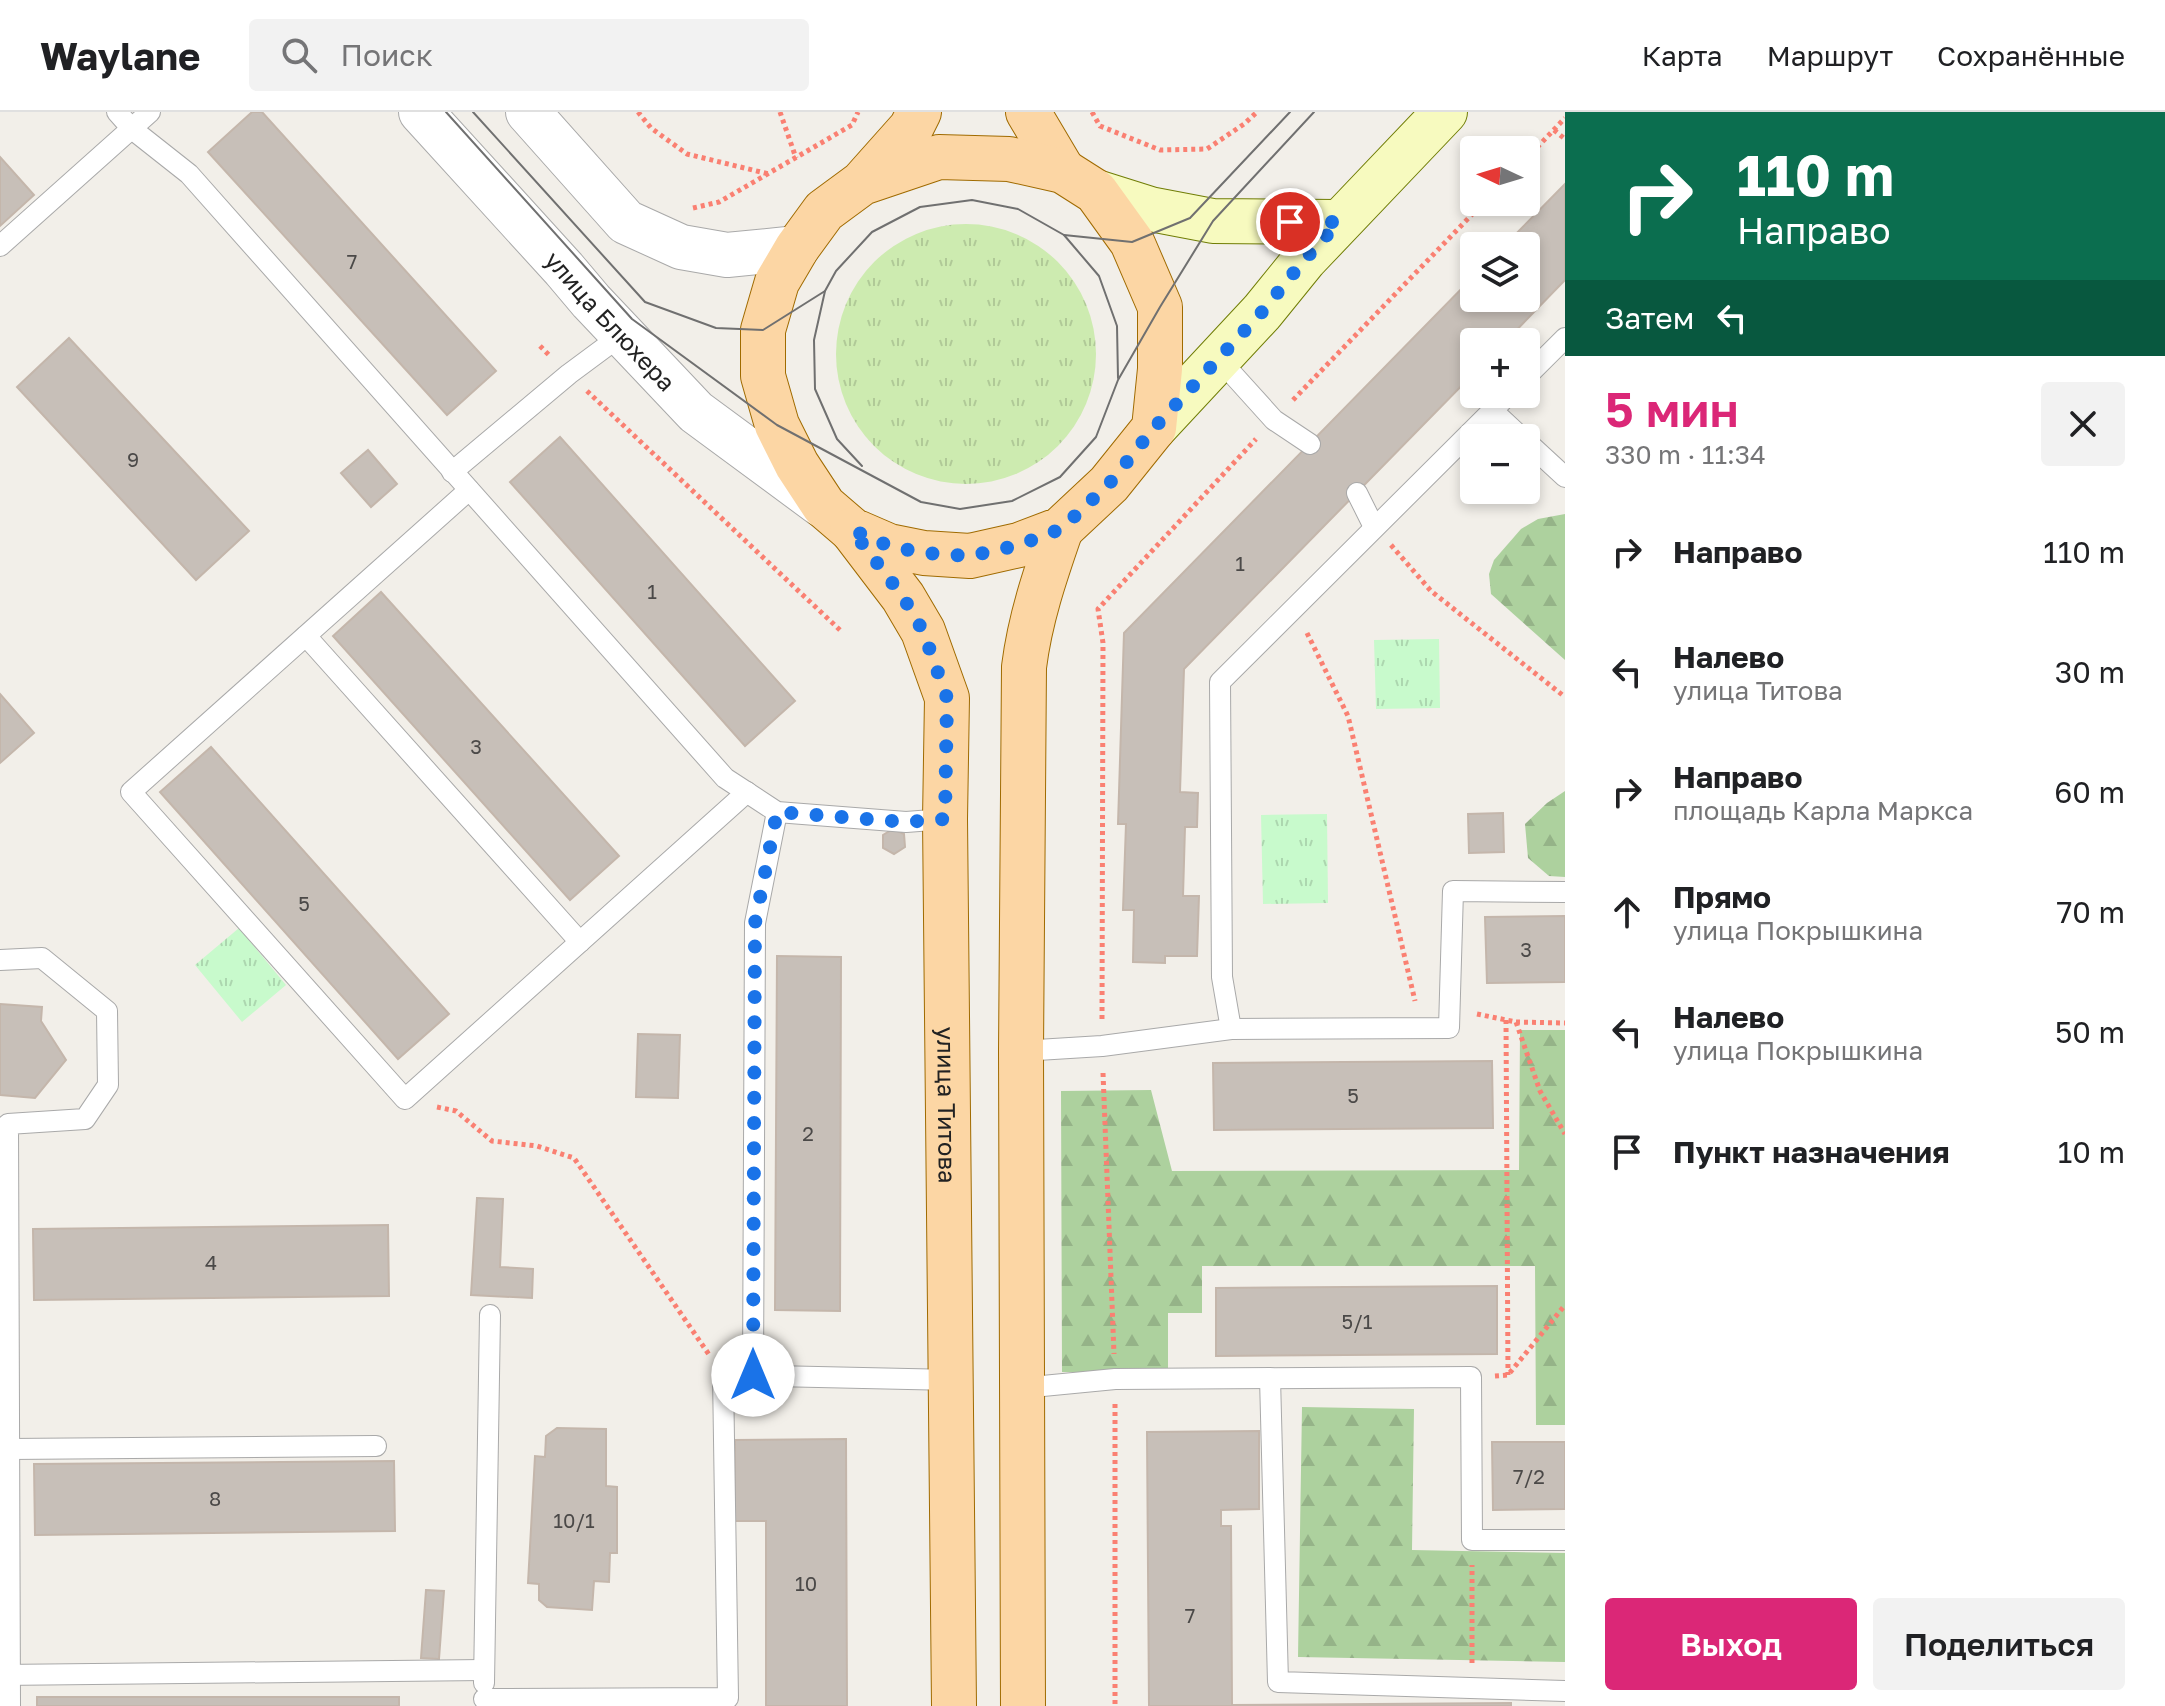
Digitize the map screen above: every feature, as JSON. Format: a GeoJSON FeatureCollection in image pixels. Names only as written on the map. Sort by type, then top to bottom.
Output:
{"type":"FeatureCollection","features":[{"type":"Feature","properties":{"kind":"main road"},"geometry":{"type":"LineString","coordinates":[[862,183],[911,128],[919,112]]}},
{"type":"Feature","properties":{"kind":"main road"},"geometry":{"type":"LineString","coordinates":[[1028,112],[1080,182],[1132,242],[1160,307],[1160,369],[1154,428]]}},
{"type":"Feature","properties":{"kind":"main road"},"geometry":{"type":"LineString","coordinates":[[838,518],[889,546],[924,553],[970,556],[1019,545],[1061,529],[1109,484],[1154,428],[1262,312],[1305,259],[1445,112]]}},
{"type":"Feature","properties":{"kind":"main road"},"geometry":{"type":"LineString","coordinates":[[862,183],[939,157],[1009,159],[1150,209],[1213,221],[1339,222]]}},
{"type":"Feature","properties":{"kind":"main road","name":"улица Титова"},"geometry":{"type":"LineString","coordinates":[[862,183],[824,211],[777,282],[763,330],[763,376],[777,425],[797,465],[903,597],[923,631],[947,698],[945,819],[954,1706]]}},
{"type":"Feature","properties":{"kind":"main road"},"geometry":{"type":"LineString","coordinates":[[1023,1706],[1021,1051],[1024,667],[1040,587],[1061,529]]}},
{"type":"Feature","properties":{"kind":"street","name":"улица Блюхера"},"geometry":{"type":"LineString","coordinates":[[421,112],[696,412],[838,518]]}},
{"type":"Feature","properties":{"kind":"street"},"geometry":{"type":"LineString","coordinates":[[528,112],[626,222],[681,247],[727,255],[797,248]]}},
{"type":"Feature","properties":{"kind":"lane"},"geometry":{"type":"LineString","coordinates":[[117,112],[132,129],[189,174],[725,778],[777,812],[906,822],[945,819]]}},
{"type":"Feature","properties":{"kind":"lane"},"geometry":{"type":"LineString","coordinates":[[0,246],[150,112]]}},
{"type":"Feature","properties":{"kind":"lane"},"geometry":{"type":"LineString","coordinates":[[452,472],[569,374],[623,334]]}},
{"type":"Feature","properties":{"kind":"lane"},"geometry":{"type":"LineString","coordinates":[[1540,363],[1565,338]]}},
{"type":"Feature","properties":{"kind":"lane"},"geometry":{"type":"LineString","coordinates":[[1218,358],[1274,420],[1310,444]]}},
{"type":"Feature","properties":{"kind":"lane"},"geometry":{"type":"LineString","coordinates":[[1231,1029],[1222,977],[1220,682],[1492,410],[1507,424]]}},
{"type":"Feature","properties":{"kind":"lane"},"geometry":{"type":"LineString","coordinates":[[1540,454],[1565,477]]}},
{"type":"Feature","properties":{"kind":"lane"},"geometry":{"type":"LineString","coordinates":[[469,490],[131,792],[405,1099],[747,792]]}},
{"type":"Feature","properties":{"kind":"lane"},"geometry":{"type":"LineString","coordinates":[[1357,493],[1374,527]]}},
{"type":"Feature","properties":{"kind":"lane"},"geometry":{"type":"LineString","coordinates":[[306,636],[580,942]]}},
{"type":"Feature","properties":{"kind":"lane"},"geometry":{"type":"LineString","coordinates":[[753,1375],[755,923],[777,812]]}},
{"type":"Feature","properties":{"kind":"lane"},"geometry":{"type":"LineString","coordinates":[[1021,1051],[1102,1046],[1231,1029],[1449,1028],[1453,891],[1565,892]]}},
{"type":"Feature","properties":{"kind":"lane"},"geometry":{"type":"LineString","coordinates":[[0,960],[42,958],[107,1011],[108,1085],[85,1119],[8,1124],[4,1218],[9,1449],[5,1675],[10,1706]]}},
{"type":"Feature","properties":{"kind":"lane"},"geometry":{"type":"LineString","coordinates":[[490,1315],[484,1703],[728,1698],[723,1375],[953,1380]]}},
{"type":"Feature","properties":{"kind":"lane"},"geometry":{"type":"LineString","coordinates":[[1022,1388],[1115,1379],[1471,1377],[1472,1540],[1565,1540]]}},
{"type":"Feature","properties":{"kind":"lane"},"geometry":{"type":"LineString","coordinates":[[1270,1378],[1278,1682],[1472,1688],[1542,1698],[1565,1691]]}},
{"type":"Feature","properties":{"kind":"lane"},"geometry":{"type":"LineString","coordinates":[[9,1449],[376,1446]]}},
{"type":"Feature","properties":{"kind":"lane"},"geometry":{"type":"LineString","coordinates":[[5,1675],[484,1670]]}},
{"type":"Feature","properties":{"kind":"path"},"geometry":{"type":"LineString","coordinates":[[638,112],[651,128],[687,154],[769,174]]}},
{"type":"Feature","properties":{"kind":"path"},"geometry":{"type":"LineString","coordinates":[[780,112],[796,158]]}},
{"type":"Feature","properties":{"kind":"path"},"geometry":{"type":"LineString","coordinates":[[682,211],[719,202],[769,174],[852,125],[858,112]]}},
{"type":"Feature","properties":{"kind":"path"},"geometry":{"type":"LineString","coordinates":[[1092,112],[1100,126],[1160,150],[1175,150],[1207,149],[1257,112]]}},
{"type":"Feature","properties":{"kind":"path"},"geometry":{"type":"LineString","coordinates":[[1540,144],[1565,118]]}},
{"type":"Feature","properties":{"kind":"path"},"geometry":{"type":"LineString","coordinates":[[1554,130],[1565,139]]}},
{"type":"Feature","properties":{"kind":"path"},"geometry":{"type":"LineString","coordinates":[[540,346],[842,632]]}},
{"type":"Feature","properties":{"kind":"path"},"geometry":{"type":"LineString","coordinates":[[1374,527],[1431,591],[1565,697]]}},
{"type":"Feature","properties":{"kind":"path"},"geometry":{"type":"LineString","coordinates":[[1294,607],[1348,716],[1416,1006],[1450,1009],[1516,1022],[1565,1023]]}},
{"type":"Feature","properties":{"kind":"path"},"geometry":{"type":"LineString","coordinates":[[1098,609],[1103,643],[1102,1046],[1115,1379],[1115,1706]]}},
{"type":"Feature","properties":{"kind":"path"},"geometry":{"type":"LineString","coordinates":[[1506,1020],[1508,1375]]}},
{"type":"Feature","properties":{"kind":"path"},"geometry":{"type":"LineString","coordinates":[[1516,1022],[1540,1091],[1565,1134]]}},
{"type":"Feature","properties":{"kind":"path"},"geometry":{"type":"LineString","coordinates":[[405,1099],[456,1111],[492,1141],[537,1146],[574,1158],[723,1375]]}},
{"type":"Feature","properties":{"kind":"path"},"geometry":{"type":"LineString","coordinates":[[1471,1377],[1508,1375],[1565,1305]]}},
{"type":"Feature","properties":{"kind":"path"},"geometry":{"type":"LineString","coordinates":[[1472,1540],[1472,1688]]}},
{"type":"Feature","properties":{"kind":"green space"},"geometry":{"type":"Polygon","coordinates":[[[953,224],[979,224],[1016,233],[1049,253],[1067,271],[1087,304],[1094,329],[1094,379],[1087,404],[1067,437],[1049,455],[1004,479],[979,484],[953,484],[916,475],[883,455],[865,437],[841,392],[836,367],[836,341],[845,304],[865,271],[883,253],[928,229],[953,224]]]}},
{"type":"Feature","properties":{"kind":"green space"},"geometry":{"type":"Polygon","coordinates":[[[1565,514],[1565,660],[1491,594],[1489,574],[1494,560],[1521,529],[1538,519],[1565,514]]]}},
{"type":"Feature","properties":{"kind":"green space"},"geometry":{"type":"Polygon","coordinates":[[[1439,639],[1440,708],[1376,709],[1374,640],[1439,639]]]}},
{"type":"Feature","properties":{"kind":"green space"},"geometry":{"type":"Polygon","coordinates":[[[1565,791],[1565,877],[1549,876],[1528,858],[1525,824],[1565,791]]]}},
{"type":"Feature","properties":{"kind":"green space"},"geometry":{"type":"Polygon","coordinates":[[[1327,814],[1328,903],[1263,904],[1261,815],[1327,814]]]}},
{"type":"Feature","properties":{"kind":"green space"},"geometry":{"type":"Polygon","coordinates":[[[239,928],[286,985],[242,1022],[195,965],[239,928]]]}},
{"type":"Feature","properties":{"kind":"green space"},"geometry":{"type":"Polygon","coordinates":[[[1520,1030],[1565,1030],[1565,1425],[1536,1425],[1535,1266],[1202,1266],[1202,1313],[1168,1313],[1168,1372],[1062,1372],[1061,1091],[1151,1090],[1172,1171],[1519,1170],[1520,1030]]]}},
{"type":"Feature","properties":{"kind":"green space"},"geometry":{"type":"Polygon","coordinates":[[[1302,1407],[1414,1409],[1412,1550],[1565,1553],[1565,1662],[1298,1657],[1302,1407]]]}},
{"type":"Feature","properties":{"kind":"building"},"geometry":{"type":"Polygon","coordinates":[[[252,112],[262,112],[496,371],[447,415],[208,152],[252,112]]]}},
{"type":"Feature","properties":{"kind":"building"},"geometry":{"type":"Polygon","coordinates":[[[0,157],[34,195],[0,226],[0,157]]]}},
{"type":"Feature","properties":{"kind":"building"},"geometry":{"type":"Polygon","coordinates":[[[1565,184],[1565,280],[1540,306],[1540,232],[1518,232],[1534,216],[1540,216],[1540,209],[1565,184]]]}},
{"type":"Feature","properties":{"kind":"building"},"geometry":{"type":"Polygon","coordinates":[[[1460,290],[1460,312],[1534,312],[1519,328],[1460,328],[1460,387],[1184,669],[1180,792],[1198,793],[1197,827],[1185,827],[1183,896],[1199,896],[1197,956],[1165,956],[1165,963],[1133,962],[1134,910],[1123,910],[1126,824],[1118,824],[1124,633],[1460,290]]]}},
{"type":"Feature","properties":{"kind":"building"},"geometry":{"type":"Polygon","coordinates":[[[69,338],[249,531],[196,580],[17,387],[69,338]]]}},
{"type":"Feature","properties":{"kind":"building"},"geometry":{"type":"Polygon","coordinates":[[[560,437],[795,701],[745,746],[510,482],[560,437]]]}},
{"type":"Feature","properties":{"kind":"building"},"geometry":{"type":"Polygon","coordinates":[[[368,450],[397,484],[371,507],[341,473],[368,450]]]}},
{"type":"Feature","properties":{"kind":"building"},"geometry":{"type":"Polygon","coordinates":[[[381,592],[619,856],[570,900],[333,636],[381,592]]]}},
{"type":"Feature","properties":{"kind":"building"},"geometry":{"type":"Polygon","coordinates":[[[0,694],[34,733],[0,763],[0,694]]]}},
{"type":"Feature","properties":{"kind":"building"},"geometry":{"type":"Polygon","coordinates":[[[211,747],[449,1014],[398,1059],[160,792],[211,747]]]}},
{"type":"Feature","properties":{"kind":"building"},"geometry":{"type":"Polygon","coordinates":[[[1503,813],[1504,852],[1469,853],[1468,814],[1503,813]]]}},
{"type":"Feature","properties":{"kind":"building"},"geometry":{"type":"Polygon","coordinates":[[[893,829],[904,834],[905,847],[894,854],[883,848],[883,835],[893,829]]]}},
{"type":"Feature","properties":{"kind":"building"},"geometry":{"type":"Polygon","coordinates":[[[1565,916],[1565,982],[1487,983],[1485,917],[1565,916]]]}},
{"type":"Feature","properties":{"kind":"building"},"geometry":{"type":"Polygon","coordinates":[[[777,956],[841,957],[840,1311],[775,1310],[777,956]]]}},
{"type":"Feature","properties":{"kind":"building"},"geometry":{"type":"Polygon","coordinates":[[[0,1004],[42,1007],[41,1021],[66,1060],[35,1098],[0,1095],[0,1004]]]}},
{"type":"Feature","properties":{"kind":"building"},"geometry":{"type":"Polygon","coordinates":[[[638,1034],[680,1035],[678,1098],[636,1097],[638,1034]]]}},
{"type":"Feature","properties":{"kind":"building"},"geometry":{"type":"Polygon","coordinates":[[[1492,1061],[1493,1128],[1214,1130],[1213,1063],[1492,1061]]]}},
{"type":"Feature","properties":{"kind":"building"},"geometry":{"type":"Polygon","coordinates":[[[477,1198],[503,1199],[500,1267],[533,1269],[532,1298],[471,1295],[477,1198]]]}},
{"type":"Feature","properties":{"kind":"building"},"geometry":{"type":"Polygon","coordinates":[[[388,1225],[389,1296],[34,1300],[33,1229],[388,1225]]]}},
{"type":"Feature","properties":{"kind":"building"},"geometry":{"type":"Polygon","coordinates":[[[1497,1286],[1497,1354],[1216,1356],[1216,1288],[1497,1286]]]}},
{"type":"Feature","properties":{"kind":"building"},"geometry":{"type":"Polygon","coordinates":[[[557,1428],[606,1429],[606,1486],[617,1487],[617,1553],[610,1553],[609,1582],[594,1581],[592,1610],[547,1607],[539,1600],[539,1584],[528,1583],[535,1456],[545,1457],[546,1436],[557,1428]]]}},
{"type":"Feature","properties":{"kind":"building"},"geometry":{"type":"Polygon","coordinates":[[[1259,1431],[1259,1509],[1221,1510],[1221,1526],[1231,1526],[1232,1705],[1511,1703],[1511,1706],[1149,1706],[1147,1432],[1259,1431]]]}},
{"type":"Feature","properties":{"kind":"building"},"geometry":{"type":"Polygon","coordinates":[[[846,1439],[847,1706],[766,1706],[766,1521],[735,1521],[735,1440],[846,1439]]]}},
{"type":"Feature","properties":{"kind":"building"},"geometry":{"type":"Polygon","coordinates":[[[1492,1442],[1565,1442],[1565,1509],[1493,1510],[1492,1442]]]}},
{"type":"Feature","properties":{"kind":"building"},"geometry":{"type":"Polygon","coordinates":[[[394,1461],[395,1531],[35,1535],[34,1464],[394,1461]]]}},
{"type":"Feature","properties":{"kind":"building"},"geometry":{"type":"Polygon","coordinates":[[[426,1590],[444,1591],[439,1659],[421,1658],[426,1590]]]}},
{"type":"Feature","properties":{"kind":"building"},"geometry":{"type":"Polygon","coordinates":[[[37,1697],[399,1697],[399,1706],[37,1706],[37,1697]]]}},
{"type":"Feature","properties":{"kind":"tram line"},"geometry":{"type":"LineString","coordinates":[[446,112],[632,319],[777,425],[921,502],[960,509],[1012,501],[1060,477],[1096,437],[1118,380],[1213,221],[1314,112]]}},
{"type":"Feature","properties":{"kind":"tram line"},"geometry":{"type":"LineString","coordinates":[[473,112],[645,302],[716,328],[763,330],[825,291]]}},
{"type":"Feature","properties":{"kind":"tram line"},"geometry":{"type":"LineString","coordinates":[[1064,235],[1132,242],[1190,218],[1290,112]]}},
{"type":"Feature","properties":{"kind":"tram line"},"geometry":{"type":"LineString","coordinates":[[862,466],[837,439],[815,389],[814,340],[825,291],[836,271],[872,232],[920,207],[972,200],[1018,209],[1064,235],[1099,276],[1117,326],[1118,378]]}},
{"type":"Feature","properties":{"kind":"route"},"geometry":{"type":"LineString","coordinates":[[753,1375],[755,923],[777,812],[906,822],[945,819],[947,698],[923,631],[903,597],[852,530],[889,546],[924,553],[970,556],[1019,545],[1061,529],[1109,484],[1154,428],[1262,312],[1339,222],[1290,222]]}}]}
